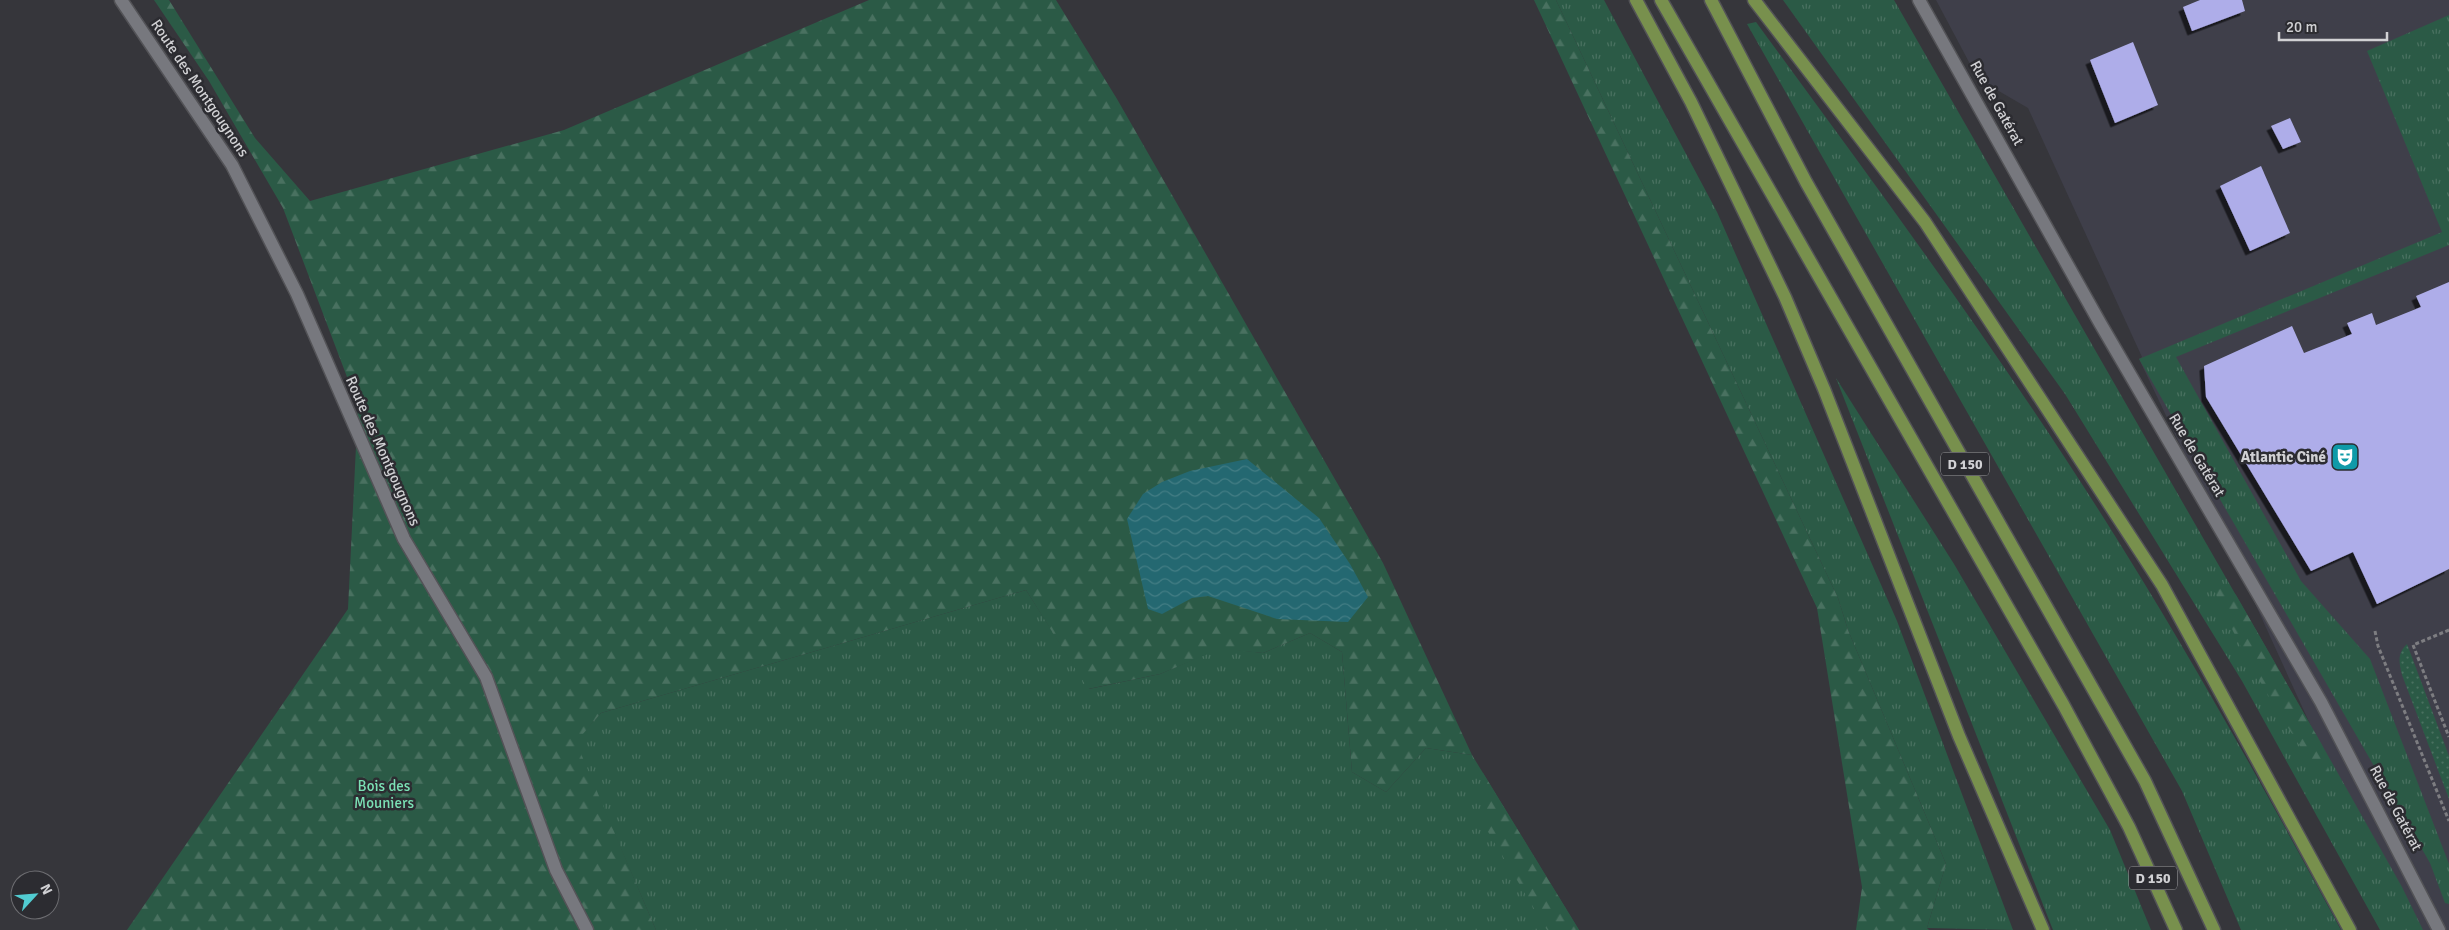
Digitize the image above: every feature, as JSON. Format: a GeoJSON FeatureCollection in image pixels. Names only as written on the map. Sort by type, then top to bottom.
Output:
{"type":"FeatureCollection","features":[{"type":"Feature","properties":{"kind":"main road"},"geometry":{"type":"LineString","coordinates":[[1636,0],[1695,110],[1785,297],[1824,389],[1959,736],[2043,930]]}},
{"type":"Feature","properties":{"kind":"main road","name":"D 150"},"geometry":{"type":"LineString","coordinates":[[1661,0],[2064,706],[2129,826],[2176,930]]}},
{"type":"Feature","properties":{"kind":"main road","name":"D 150"},"geometry":{"type":"LineString","coordinates":[[1711,0],[1806,182],[2144,781],[2214,930]]}},
{"type":"Feature","properties":{"kind":"main road"},"geometry":{"type":"LineString","coordinates":[[1754,0],[1925,222],[2162,585],[2350,930]]}},
{"type":"Feature","properties":{"kind":"street","name":"Route des Montgougnons"},"geometry":{"type":"LineString","coordinates":[[121,0],[232,165],[297,294],[404,539],[486,678],[556,870],[587,930]]}},
{"type":"Feature","properties":{"kind":"street","name":"Rue de Gatérat"},"geometry":{"type":"LineString","coordinates":[[1919,0],[2100,323],[2317,694],[2439,930]]}},
{"type":"Feature","properties":{"kind":"path"},"geometry":{"type":"LineString","coordinates":[[2375,630],[2378,646],[2449,821]]}},
{"type":"Feature","properties":{"kind":"path"},"geometry":{"type":"LineString","coordinates":[[2449,630],[2413,645],[2449,736]]}},
{"type":"Feature","properties":{"kind":"shaded area"},"geometry":{"type":"Polygon","coordinates":[[[1936,0],[2449,0],[2449,930],[2404,930],[2237,564],[2139,359],[2142,357],[2028,108],[1978,79],[1936,0]]]}},
{"type":"Feature","properties":{"kind":"green space","name":"Bois des Mouniers"},"geometry":{"type":"Polygon","coordinates":[[[154,0],[169,0],[255,138],[310,201],[564,130],[869,0],[1056,0],[1117,99],[1383,563],[1472,755],[1426,748],[1386,792],[1352,772],[1342,652],[1310,633],[1263,653],[1220,649],[1160,674],[1088,689],[1026,590],[601,713],[576,742],[656,930],[127,930],[348,609],[358,406],[283,208],[209,81],[154,0]]]}},
{"type":"Feature","properties":{"kind":"green space"},"geometry":{"type":"Polygon","coordinates":[[[1534,0],[1556,0],[1838,598],[1848,630],[1946,864],[1927,928],[1929,930],[1856,930],[1862,887],[1817,608],[1534,0]]]}},
{"type":"Feature","properties":{"kind":"green space"},"geometry":{"type":"Polygon","coordinates":[[[1556,0],[1604,0],[1717,212],[1897,621],[2013,930],[1927,928],[1946,864],[1848,630],[1838,598],[1556,0]]]}},
{"type":"Feature","properties":{"kind":"green space"},"geometry":{"type":"Polygon","coordinates":[[[1783,0],[1894,0],[2322,745],[2402,887],[2423,930],[2380,930],[2242,681],[2065,394],[1783,0]]]}},
{"type":"Feature","properties":{"kind":"green space"},"geometry":{"type":"Polygon","coordinates":[[[2449,15],[2449,245],[2176,357],[2301,581],[2370,659],[2449,864],[2449,904],[2445,903],[2430,863],[2139,359],[2442,232],[2367,51],[2449,15]]]}},
{"type":"Feature","properties":{"kind":"green space"},"geometry":{"type":"Polygon","coordinates":[[[1756,22],[1935,268],[2064,456],[2136,570],[2197,672],[2341,930],[2241,930],[2182,791],[1747,24],[1756,22]]]}},
{"type":"Feature","properties":{"kind":"green space"},"geometry":{"type":"Polygon","coordinates":[[[1836,378],[1954,564],[2110,830],[2151,930],[2053,930],[1836,378]]]}},
{"type":"Feature","properties":{"kind":"green space"},"geometry":{"type":"Polygon","coordinates":[[[2225,585],[2236,595],[2322,745],[2330,776],[2318,773],[2248,660],[2213,588],[2225,585]]]}},
{"type":"Feature","properties":{"kind":"green space"},"geometry":{"type":"Polygon","coordinates":[[[1026,590],[1089,689],[1160,674],[1220,648],[1263,653],[1310,633],[1342,652],[1352,772],[1386,792],[1426,748],[1472,755],[1579,930],[656,930],[575,742],[601,713],[1026,590]]]}},
{"type":"Feature","properties":{"kind":"green space"},"geometry":{"type":"Polygon","coordinates":[[[2407,644],[2449,756],[2449,799],[2402,675],[2400,658],[2407,644]]]}},
{"type":"Feature","properties":{"kind":"green space"},"geometry":{"type":"Polygon","coordinates":[[[1483,773],[1579,930],[1547,930],[1484,825],[1483,773]]]}},
{"type":"Feature","properties":{"kind":"water"},"geometry":{"type":"Polygon","coordinates":[[[1247,459],[1319,518],[1350,564],[1368,597],[1348,622],[1277,619],[1208,596],[1192,598],[1162,614],[1148,609],[1127,519],[1143,494],[1162,482],[1190,471],[1247,459]]]}},
{"type":"Feature","properties":{"kind":"building"},"geometry":{"type":"Polygon","coordinates":[[[2200,0],[2242,0],[2245,11],[2192,31],[2183,7],[2200,0]]]}},
{"type":"Feature","properties":{"kind":"building"},"geometry":{"type":"Polygon","coordinates":[[[2133,42],[2158,105],[2115,123],[2090,60],[2133,42]]]}},
{"type":"Feature","properties":{"kind":"building"},"geometry":{"type":"Polygon","coordinates":[[[2290,118],[2301,142],[2283,149],[2271,126],[2290,118]]]}},
{"type":"Feature","properties":{"kind":"building"},"geometry":{"type":"Polygon","coordinates":[[[2261,166],[2290,233],[2250,251],[2220,186],[2261,166]]]}},
{"type":"Feature","properties":{"kind":"building","name":"Atlantic Ciné"},"geometry":{"type":"Polygon","coordinates":[[[2449,282],[2449,569],[2377,604],[2353,552],[2311,571],[2206,397],[2204,366],[2292,326],[2304,353],[2352,334],[2347,323],[2372,313],[2376,325],[2421,307],[2416,296],[2449,282]]]}},
{"type":"Feature","properties":{"kind":"place","name":"Atlantic Ciné"},"geometry":{"type":"Point","coordinates":[2345,457]}}]}
